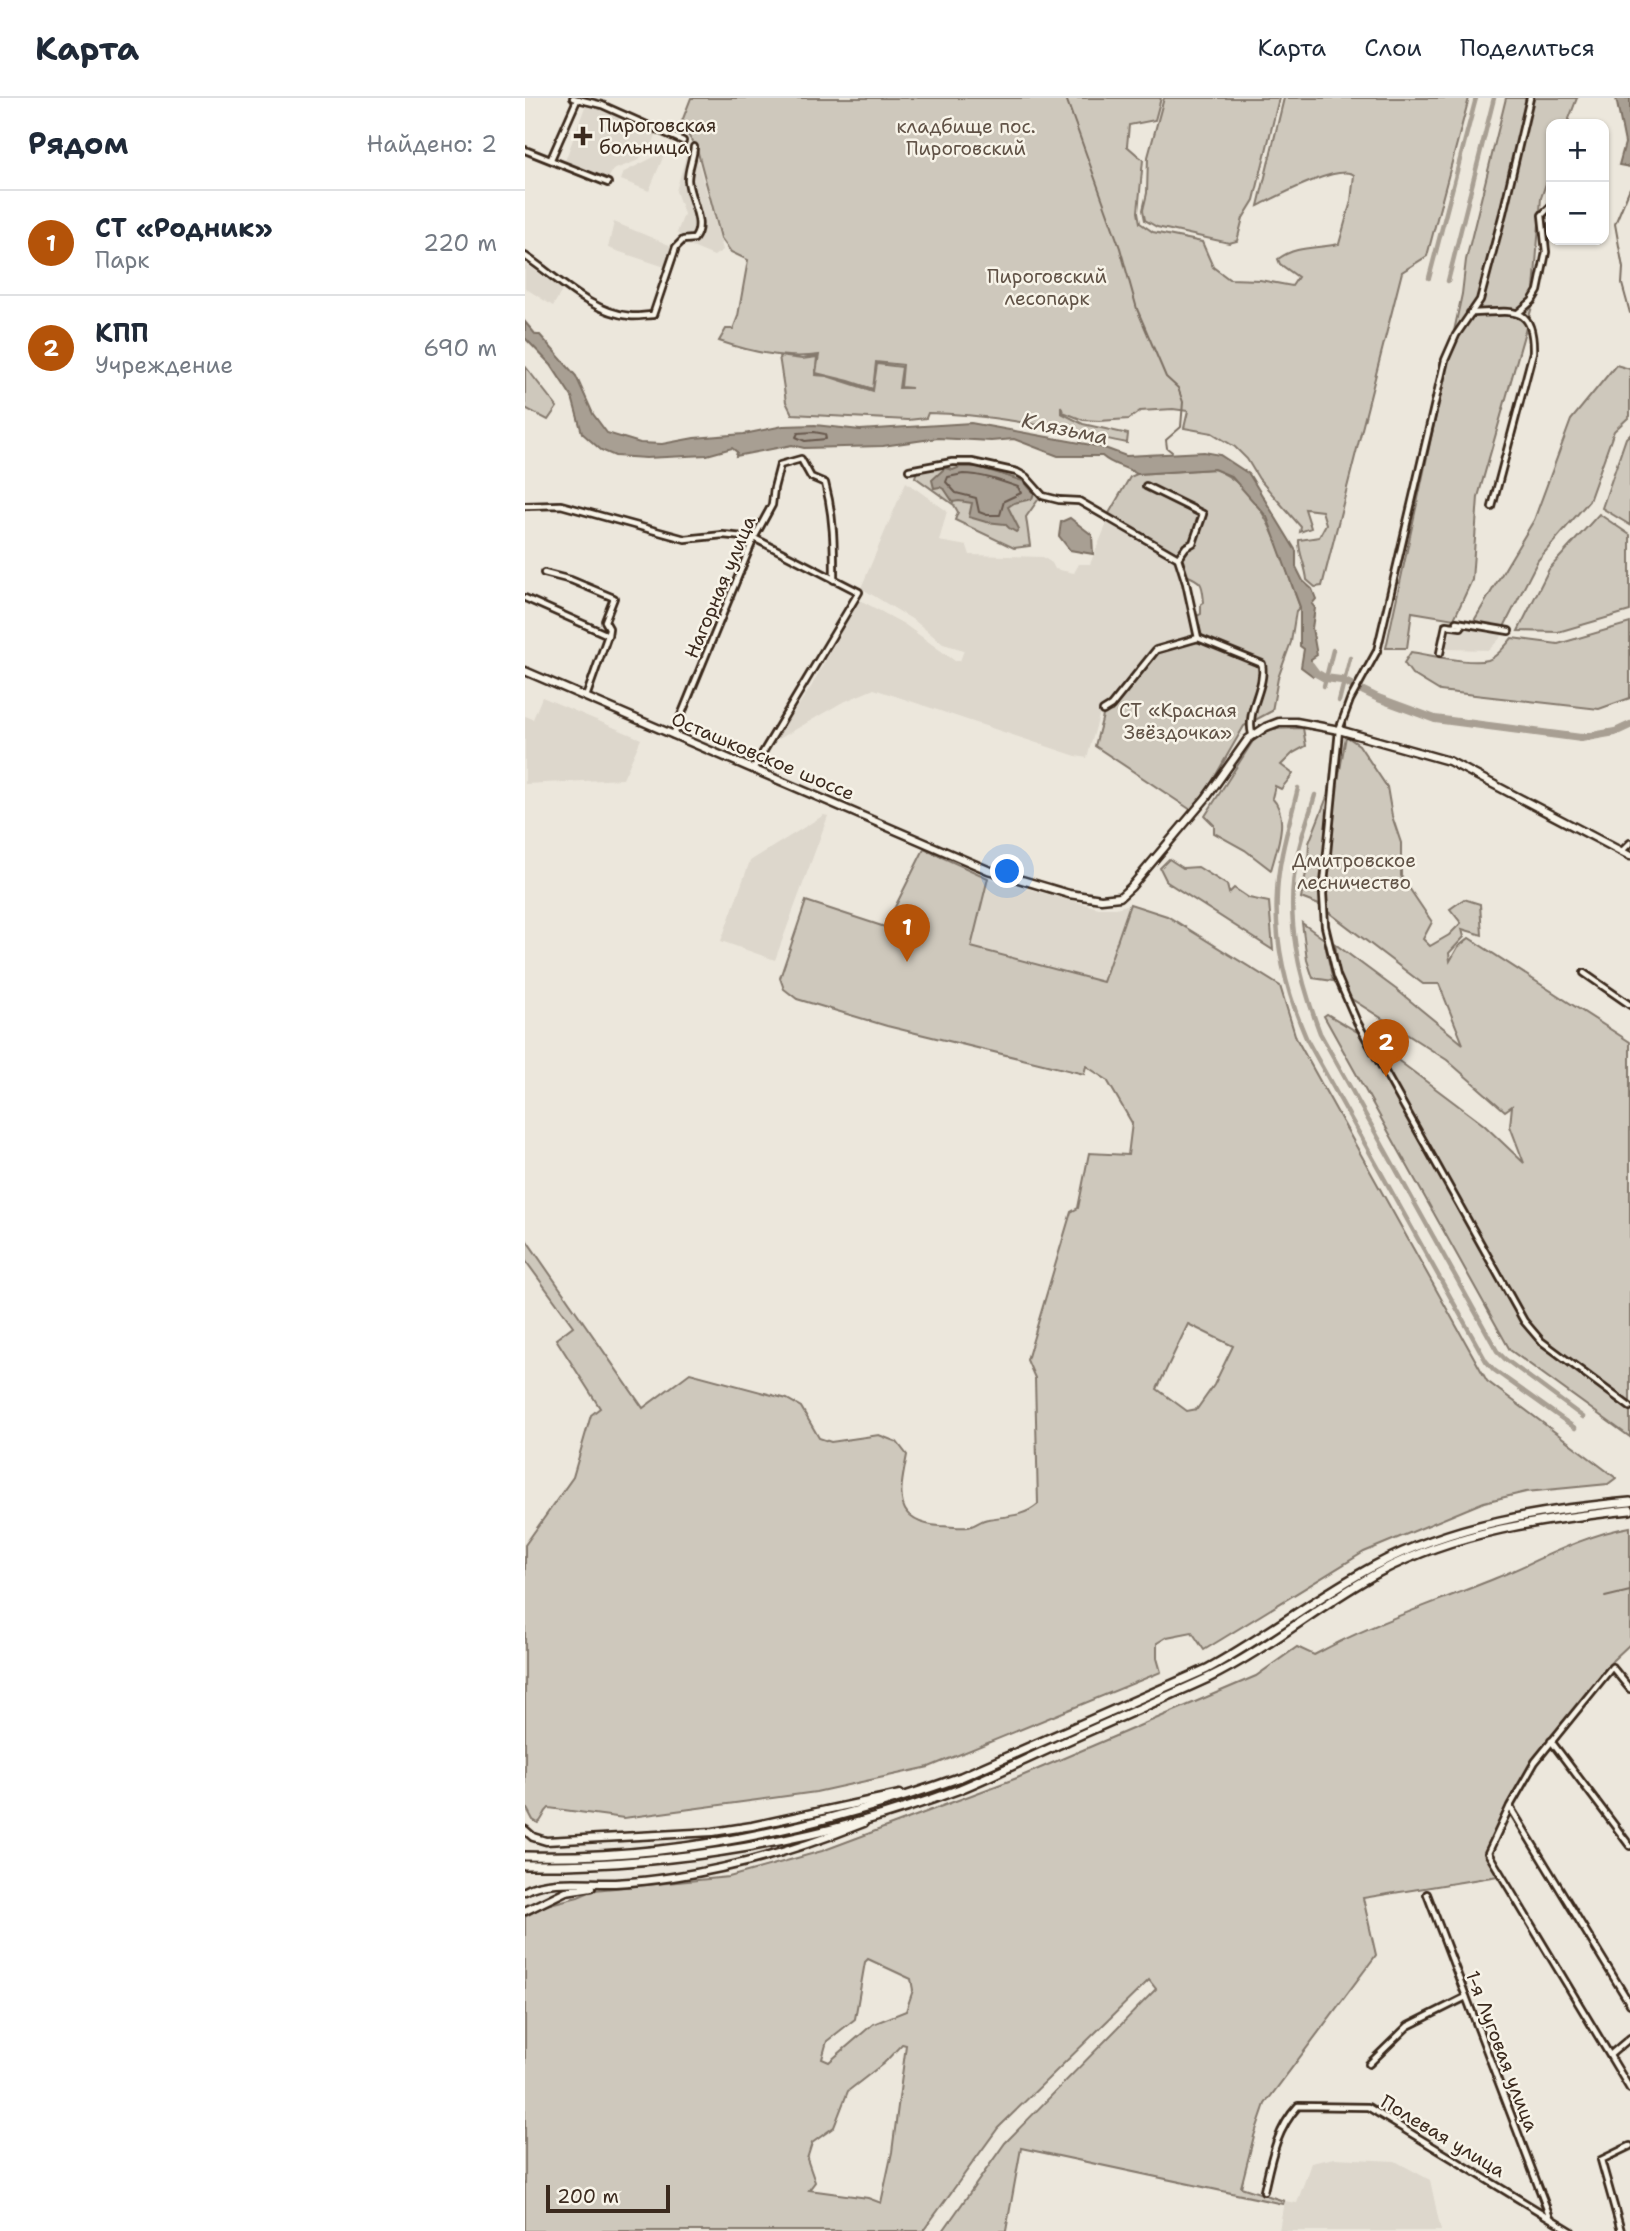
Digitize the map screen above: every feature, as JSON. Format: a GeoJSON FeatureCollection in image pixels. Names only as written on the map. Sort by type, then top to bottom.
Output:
{"type":"FeatureCollection","features":[{"type":"Feature","properties":{"kind":"main road","name":"Осташковское шоссе"},"geometry":{"type":"LineString","coordinates":[[525,671],[988,870],[1069,894],[1101,899],[1120,897],[1131,887],[1206,798],[1252,734]]}},
{"type":"Feature","properties":{"kind":"main road"},"geometry":{"type":"LineString","coordinates":[[1252,734],[1279,722],[1296,722],[1339,730],[1449,761],[1630,856]]}},
{"type":"Feature","properties":{"kind":"main road"},"geometry":{"type":"LineString","coordinates":[[525,1865],[733,1839],[858,1811],[929,1788],[961,1777],[1207,1669],[1375,1565],[1429,1542],[1477,1526],[1539,1512],[1630,1502]]}},
{"type":"Feature","properties":{"kind":"main road"},"geometry":{"type":"LineString","coordinates":[[525,1911],[566,1891],[734,1866],[830,1837],[960,1788],[1211,1676],[1381,1571],[1434,1548],[1479,1533],[1540,1520],[1630,1510]]}},
{"type":"Feature","properties":{"kind":"main road"},"geometry":{"type":"LineString","coordinates":[[525,1830],[533,1837],[546,1841],[713,1832],[929,1788]]}},
{"type":"Feature","properties":{"kind":"main road"},"geometry":{"type":"LineString","coordinates":[[525,1856],[547,1861],[635,1861],[733,1849],[810,1833],[900,1809]]}},
{"type":"Feature","properties":{"kind":"main road"},"geometry":{"type":"LineString","coordinates":[[525,1891],[540,1885],[616,1883]]}},
{"type":"Feature","properties":{"kind":"street"},"geometry":{"type":"LineString","coordinates":[[602,105],[605,98]]}},
{"type":"Feature","properties":{"kind":"street"},"geometry":{"type":"LineString","coordinates":[[1530,98],[1480,300],[1456,335],[1445,360],[1377,651],[1350,700],[1339,730],[1323,894],[1325,926],[1342,988],[1370,1047],[1524,1321],[1541,1341],[1630,1407]]}},
{"type":"Feature","properties":{"kind":"street"},"geometry":{"type":"LineString","coordinates":[[551,159],[578,99],[602,105],[683,141]]}},
{"type":"Feature","properties":{"kind":"street"},"geometry":{"type":"LineString","coordinates":[[525,256],[580,295],[612,312],[630,316],[653,315],[676,247],[683,240],[694,239],[699,227],[688,181],[694,148]]}},
{"type":"Feature","properties":{"kind":"street"},"geometry":{"type":"LineString","coordinates":[[525,150],[608,183]]}},
{"type":"Feature","properties":{"kind":"street"},"geometry":{"type":"LineString","coordinates":[[1518,313],[1532,301],[1538,291],[1546,252],[1542,215],[1546,211]]}},
{"type":"Feature","properties":{"kind":"street"},"geometry":{"type":"LineString","coordinates":[[1470,313],[1518,313],[1529,320],[1534,335],[1533,352],[1492,507]]}},
{"type":"Feature","properties":{"kind":"street","name":"Нагорная улица"},"geometry":{"type":"LineString","coordinates":[[673,735],[754,538],[772,505],[780,465],[803,459],[811,477],[825,483],[832,508],[834,580]]}},
{"type":"Feature","properties":{"kind":"street"},"geometry":{"type":"LineString","coordinates":[[909,470],[962,462],[1017,472],[1026,477],[1043,495],[1079,501],[1178,558],[1198,638]]}},
{"type":"Feature","properties":{"kind":"street"},"geometry":{"type":"LineString","coordinates":[[1146,486],[1203,514],[1193,543],[1186,547],[1178,558]]}},
{"type":"Feature","properties":{"kind":"street"},"geometry":{"type":"LineString","coordinates":[[525,506],[561,505],[685,539],[723,535],[754,538],[859,592],[753,769]]}},
{"type":"Feature","properties":{"kind":"street"},"geometry":{"type":"LineString","coordinates":[[544,573],[571,580],[614,598],[605,621],[608,635],[586,697]]}},
{"type":"Feature","properties":{"kind":"street"},"geometry":{"type":"LineString","coordinates":[[525,598],[608,635]]}},
{"type":"Feature","properties":{"kind":"street"},"geometry":{"type":"LineString","coordinates":[[1456,622],[1509,631]]}},
{"type":"Feature","properties":{"kind":"street"},"geometry":{"type":"LineString","coordinates":[[1440,653],[1446,625],[1461,627]]}},
{"type":"Feature","properties":{"kind":"street"},"geometry":{"type":"LineString","coordinates":[[1103,711],[1111,706],[1156,650],[1198,638],[1262,664],[1264,674],[1250,719],[1252,734]]}},
{"type":"Feature","properties":{"kind":"street"},"geometry":{"type":"LineString","coordinates":[[1621,852],[1630,843]]}},
{"type":"Feature","properties":{"kind":"street"},"geometry":{"type":"LineString","coordinates":[[1584,973],[1630,1006]]}},
{"type":"Feature","properties":{"kind":"street"},"geometry":{"type":"LineString","coordinates":[[1630,1689],[1615,1668],[1606,1674],[1529,1771],[1488,1853],[1630,2089]]}},
{"type":"Feature","properties":{"kind":"street"},"geometry":{"type":"LineString","coordinates":[[1624,1682],[1630,1678]]}},
{"type":"Feature","properties":{"kind":"street"},"geometry":{"type":"LineString","coordinates":[[1551,1741],[1630,1846]]}},
{"type":"Feature","properties":{"kind":"street"},"geometry":{"type":"LineString","coordinates":[[1510,1807],[1630,2004]]}},
{"type":"Feature","properties":{"kind":"street","name":"1-я Луговая улица"},"geometry":{"type":"LineString","coordinates":[[1427,1894],[1551,2219]]}},
{"type":"Feature","properties":{"kind":"street"},"geometry":{"type":"LineString","coordinates":[[1369,2064],[1408,2026],[1466,1997]]}},
{"type":"Feature","properties":{"kind":"street"},"geometry":{"type":"LineString","coordinates":[[1610,2055],[1630,2038]]}},
{"type":"Feature","properties":{"kind":"street","name":"Полевая улица"},"geometry":{"type":"LineString","coordinates":[[1264,2191],[1275,2147],[1284,2126],[1298,2106],[1364,2105],[1571,2231]]}},
{"type":"Feature","properties":{"kind":"street"},"geometry":{"type":"LineString","coordinates":[[1621,2231],[1601,2160],[1630,2146]]}},
{"type":"Feature","properties":{"kind":"shaded area"},"geometry":{"type":"Polygon","coordinates":[[[586,104],[657,132],[652,146],[646,144],[639,160],[613,170],[608,179],[565,161],[586,104]]]}},
{"type":"Feature","properties":{"kind":"shaded area"},"geometry":{"type":"Polygon","coordinates":[[[688,149],[695,151],[723,250],[714,256],[685,244],[686,241],[677,233],[684,214],[676,191],[688,149]]]}},
{"type":"Feature","properties":{"kind":"shaded area"},"geometry":{"type":"Polygon","coordinates":[[[660,154],[664,155],[649,191],[621,180],[624,172],[660,154]]]}},
{"type":"Feature","properties":{"kind":"shaded area"},"geometry":{"type":"Polygon","coordinates":[[[614,222],[674,247],[665,267],[608,248],[614,222]]]}},
{"type":"Feature","properties":{"kind":"shaded area"},"geometry":{"type":"Polygon","coordinates":[[[525,264],[563,289],[553,306],[525,288],[525,264]]]}},
{"type":"Feature","properties":{"kind":"shaded area"},"geometry":{"type":"Polygon","coordinates":[[[906,482],[947,511],[939,541],[967,546],[970,555],[1043,557],[1052,563],[1055,569],[1074,573],[1079,564],[1090,564],[1107,523],[1174,559],[1197,634],[1152,646],[1151,653],[1111,703],[1101,709],[1087,758],[874,689],[841,703],[779,739],[776,737],[811,687],[858,599],[904,624],[955,661],[960,661],[964,650],[943,644],[915,621],[861,588],[906,482]]]}},
{"type":"Feature","properties":{"kind":"shaded area"},"geometry":{"type":"Polygon","coordinates":[[[1453,624],[1506,632],[1489,650],[1446,649],[1453,624]]]}},
{"type":"Feature","properties":{"kind":"shaded area"},"geometry":{"type":"Polygon","coordinates":[[[542,697],[641,739],[623,779],[525,784],[525,716],[533,719],[542,697]]]}},
{"type":"Feature","properties":{"kind":"shaded area"},"geometry":{"type":"Polygon","coordinates":[[[824,815],[828,816],[775,960],[721,941],[750,861],[824,815]]]}},
{"type":"Feature","properties":{"kind":"shaded area"},"geometry":{"type":"Polygon","coordinates":[[[988,878],[1099,908],[1116,908],[1130,904],[1103,982],[971,947],[988,878]]]}},
{"type":"Feature","properties":{"kind":"shaded area"},"geometry":{"type":"Polygon","coordinates":[[[1335,2158],[1395,2161],[1430,2180],[1441,2231],[1279,2231],[1284,2201],[1297,2203],[1311,2163],[1335,2158]]]}},
{"type":"Feature","properties":{"kind":"green space","name":"Пироговский лесопарк"},"geometry":{"type":"Polygon","coordinates":[[[691,98],[1161,98],[1155,120],[1129,125],[1127,146],[1143,160],[1138,212],[1140,223],[1153,232],[1202,242],[1213,267],[1229,279],[1260,280],[1292,286],[1298,277],[1280,264],[1278,259],[1300,249],[1339,244],[1351,201],[1354,175],[1346,173],[1322,177],[1258,206],[1284,98],[1469,98],[1427,256],[1402,272],[1322,586],[1315,587],[1307,580],[1299,540],[1319,537],[1326,524],[1322,511],[1305,509],[1311,528],[1300,532],[1301,527],[1235,447],[1212,433],[1184,428],[1188,411],[1140,411],[1129,419],[1099,421],[1083,420],[1063,412],[1061,406],[1061,413],[1083,424],[1128,434],[1127,443],[978,416],[928,413],[926,418],[908,420],[792,414],[786,402],[779,356],[802,359],[817,357],[815,375],[827,376],[873,391],[877,364],[902,367],[899,388],[912,388],[901,387],[903,365],[876,362],[873,389],[849,381],[816,373],[819,355],[769,354],[719,341],[726,329],[733,329],[738,316],[748,260],[731,252],[721,238],[697,149],[681,124],[691,98]]]}},
{"type":"Feature","properties":{"kind":"green space"},"geometry":{"type":"Polygon","coordinates":[[[1164,98],[1279,98],[1254,200],[1243,218],[1237,241],[1229,243],[1157,227],[1145,220],[1143,210],[1147,193],[1148,157],[1164,98]]]}},
{"type":"Feature","properties":{"kind":"green space"},"geometry":{"type":"Polygon","coordinates":[[[1506,98],[1577,98],[1569,119],[1546,119],[1546,184],[1541,198],[1533,303],[1478,497],[1472,580],[1454,619],[1412,612],[1407,648],[1386,648],[1462,294],[1466,260],[1506,98]]]}},
{"type":"Feature","properties":{"kind":"green space"},"geometry":{"type":"Polygon","coordinates":[[[1616,365],[1630,369],[1630,416],[1614,431],[1589,501],[1538,560],[1504,627],[1472,624],[1534,520],[1571,420],[1616,365]]]}},
{"type":"Feature","properties":{"kind":"green space"},"geometry":{"type":"Polygon","coordinates":[[[525,366],[557,407],[548,420],[525,408],[525,366]]]}},
{"type":"Feature","properties":{"kind":"green space"},"geometry":{"type":"Polygon","coordinates":[[[1630,434],[1630,525],[1602,508],[1626,438],[1630,434]]]}},
{"type":"Feature","properties":{"kind":"green space"},"geometry":{"type":"Polygon","coordinates":[[[967,463],[1017,475],[1040,497],[1026,517],[1030,546],[1014,548],[955,520],[958,512],[954,505],[915,477],[917,471],[967,463]]]}},
{"type":"Feature","properties":{"kind":"green space","name":"СТ «Красная Звёздочка»"},"geometry":{"type":"Polygon","coordinates":[[[1214,469],[1232,479],[1248,493],[1260,509],[1279,547],[1300,607],[1296,611],[1291,642],[1278,678],[1272,711],[1244,726],[1205,794],[1191,810],[1095,746],[1104,712],[1112,711],[1158,651],[1195,642],[1206,643],[1208,639],[1202,636],[1195,617],[1201,614],[1201,604],[1204,602],[1202,588],[1199,582],[1186,575],[1180,555],[1108,515],[1130,477],[1137,474],[1214,469]]]}},
{"type":"Feature","properties":{"kind":"green space"},"geometry":{"type":"Polygon","coordinates":[[[1599,514],[1630,535],[1630,611],[1558,632],[1518,631],[1549,569],[1599,514]]]}},
{"type":"Feature","properties":{"kind":"green space"},"geometry":{"type":"Polygon","coordinates":[[[1630,623],[1630,698],[1599,709],[1440,691],[1412,674],[1404,663],[1411,652],[1461,660],[1488,660],[1498,654],[1512,638],[1558,644],[1630,623]]]}},
{"type":"Feature","properties":{"kind":"green space"},"geometry":{"type":"Polygon","coordinates":[[[1303,728],[1306,746],[1293,753],[1281,765],[1293,774],[1281,789],[1275,786],[1272,798],[1280,814],[1281,832],[1271,870],[1245,850],[1214,833],[1214,825],[1205,816],[1253,741],[1269,729],[1303,728]]]}},
{"type":"Feature","properties":{"kind":"green space","name":"Дмитровское лесничество"},"geometry":{"type":"Polygon","coordinates":[[[1346,736],[1359,745],[1387,787],[1392,816],[1401,843],[1401,876],[1432,922],[1423,939],[1430,946],[1449,935],[1461,923],[1450,909],[1464,899],[1480,904],[1482,935],[1462,929],[1464,937],[1449,953],[1450,961],[1458,947],[1469,938],[1630,1042],[1630,1437],[1510,1350],[1324,1016],[1327,1014],[1359,1033],[1377,1065],[1383,1049],[1484,1125],[1524,1163],[1510,1126],[1512,1106],[1505,1111],[1447,1060],[1350,998],[1340,977],[1335,944],[1463,1044],[1439,984],[1423,984],[1319,905],[1301,898],[1309,843],[1327,797],[1335,798],[1346,736]]]}},
{"type":"Feature","properties":{"kind":"green space"},"geometry":{"type":"Polygon","coordinates":[[[924,849],[988,878],[971,947],[1103,982],[1130,904],[1167,916],[1280,986],[1296,1038],[1487,1381],[1616,1478],[1608,1484],[1526,1492],[1484,1502],[1364,1552],[1204,1650],[1192,1632],[1167,1637],[1157,1643],[1161,1672],[929,1767],[816,1792],[624,1818],[549,1808],[538,1823],[533,1820],[525,1805],[525,1545],[573,1477],[591,1415],[600,1408],[556,1339],[573,1326],[525,1260],[525,1238],[643,1408],[690,1373],[787,1399],[801,1407],[819,1438],[831,1442],[879,1435],[897,1442],[907,1455],[902,1481],[902,1503],[913,1519],[924,1524],[968,1527],[985,1520],[1021,1514],[1038,1504],[1035,1378],[1027,1360],[1071,1212],[1078,1208],[1089,1153],[1128,1155],[1132,1123],[1107,1080],[1086,1066],[1084,1074],[887,1026],[797,999],[784,989],[780,978],[806,901],[885,927],[924,849]],[[1188,1324],[1157,1389],[1187,1411],[1197,1409],[1214,1385],[1233,1346],[1188,1324]]]}},
{"type":"Feature","properties":{"kind":"green space"},"geometry":{"type":"Polygon","coordinates":[[[1169,859],[1183,868],[1198,867],[1227,885],[1229,893],[1234,888],[1249,898],[1269,902],[1273,950],[1167,882],[1160,868],[1169,859]]]}},
{"type":"Feature","properties":{"kind":"green space"},"geometry":{"type":"Polygon","coordinates":[[[1302,923],[1324,939],[1333,981],[1313,978],[1307,960],[1302,923]]]}},
{"type":"Feature","properties":{"kind":"green space"},"geometry":{"type":"Polygon","coordinates":[[[1630,1527],[1630,1644],[1613,1660],[1531,1764],[1513,1793],[1485,1852],[1498,1876],[1363,1898],[1376,1955],[1265,2104],[1254,2136],[1241,2187],[1284,2201],[1283,2204],[1021,2148],[1006,2231],[943,2231],[1005,2143],[1156,1989],[1149,1980],[998,2128],[923,2231],[525,2231],[525,1917],[546,1905],[594,1890],[729,1877],[822,1851],[1017,1778],[1256,1676],[1297,1647],[1314,1655],[1381,1623],[1579,1542],[1630,1527]],[[868,1959],[865,1962],[855,2019],[827,2041],[822,2059],[829,2062],[873,2024],[906,2011],[913,1990],[911,1979],[868,1959]],[[902,2044],[884,2063],[848,2091],[834,2127],[812,2143],[807,2159],[815,2182],[809,2190],[868,2198],[881,2203],[892,2152],[906,2045],[902,2044]]]}},
{"type":"Feature","properties":{"kind":"water"},"geometry":{"type":"Polygon","coordinates":[[[1616,98],[1630,98],[1630,167],[1619,165],[1625,143],[1616,98]]]}},
{"type":"Feature","properties":{"kind":"water"},"geometry":{"type":"Polygon","coordinates":[[[525,322],[576,376],[593,414],[607,433],[640,443],[662,444],[744,434],[783,426],[815,425],[860,430],[971,423],[1102,447],[1126,456],[1204,452],[1220,455],[1249,474],[1296,551],[1296,567],[1316,599],[1312,604],[1315,608],[1312,628],[1317,655],[1311,662],[1318,672],[1313,676],[1301,667],[1304,649],[1300,646],[1300,607],[1267,517],[1231,476],[1214,469],[1137,474],[1102,456],[1058,456],[1014,439],[991,441],[938,438],[883,446],[804,448],[792,445],[736,456],[737,452],[732,448],[707,455],[646,458],[615,456],[601,450],[582,433],[572,397],[551,365],[525,338],[525,322]]]}},
{"type":"Feature","properties":{"kind":"water"},"geometry":{"type":"Polygon","coordinates":[[[960,467],[978,467],[1023,481],[1034,493],[1032,499],[1008,507],[1019,529],[1016,532],[1005,524],[969,517],[972,503],[953,502],[945,490],[934,488],[932,480],[945,468],[953,470],[960,467]]]}},
{"type":"Feature","properties":{"kind":"water"},"geometry":{"type":"Polygon","coordinates":[[[1070,518],[1092,535],[1093,554],[1070,550],[1059,536],[1061,522],[1070,518]]]}},
{"type":"Feature","properties":{"kind":"waterway"},"geometry":{"type":"LineString","coordinates":[[1066,98],[1120,248],[1137,309],[1166,377],[1178,388],[1183,402],[1181,427],[1166,440],[1167,448],[1172,452]]}},
{"type":"Feature","properties":{"kind":"waterway"},"geometry":{"type":"LineString","coordinates":[[1429,278],[1476,98]]}},
{"type":"Feature","properties":{"kind":"waterway"},"geometry":{"type":"LineString","coordinates":[[1448,281],[1494,98]]}},
{"type":"Feature","properties":{"kind":"waterway"},"geometry":{"type":"LineString","coordinates":[[1630,188],[1615,224],[1623,268],[1622,284],[1630,313]]}},
{"type":"Feature","properties":{"kind":"waterway"},"geometry":{"type":"LineString","coordinates":[[1324,686],[1333,650]]}},
{"type":"Feature","properties":{"kind":"waterway","name":"Клязьма"},"geometry":{"type":"LineString","coordinates":[[1339,701],[1350,658]]}},
{"type":"Feature","properties":{"kind":"waterway","name":"Клязьма"},"geometry":{"type":"LineString","coordinates":[[1310,665],[1316,673],[1325,678],[1341,680],[1378,698],[1435,719],[1581,738],[1615,732],[1630,725]]}},
{"type":"Feature","properties":{"kind":"waterway"},"geometry":{"type":"LineString","coordinates":[[1298,788],[1280,867],[1277,913],[1283,968],[1293,1005],[1307,1040],[1486,1361],[1494,1370],[1575,1428]]}},
{"type":"Feature","properties":{"kind":"waterway"},"geometry":{"type":"LineString","coordinates":[[1315,795],[1299,850],[1292,903],[1300,969],[1320,1033],[1497,1351],[1583,1417]]}},
{"type":"Feature","properties":{"kind":"waterway"},"geometry":{"type":"LineString","coordinates":[[1605,1597],[1630,1591]]}},
{"type":"Feature","properties":{"kind":"place","name":"Пироговская больница"},"geometry":{"type":"Point","coordinates":[583,136]}},
{"type":"Feature","properties":{"kind":"place","name":"СТ «Родник»"},"geometry":{"type":"Point","coordinates":[907,962]}},
{"type":"Feature","properties":{"kind":"place","name":"КПП"},"geometry":{"type":"Point","coordinates":[1386,1077]}},
{"type":"Feature","properties":{"kind":"park label","name":"кладбище пос. Пироговский"},"geometry":{"type":"Point","coordinates":[966,137]}}]}
